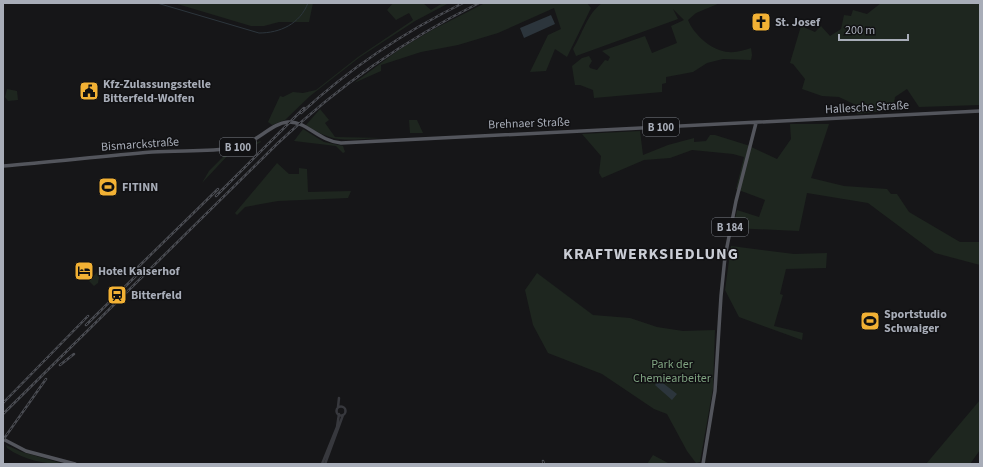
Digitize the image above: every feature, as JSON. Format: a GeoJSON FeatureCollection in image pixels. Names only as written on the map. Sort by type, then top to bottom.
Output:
{"type":"FeatureCollection","features":[{"type":"Feature","properties":{"kind":"main road","name":"Hallesche Straße"},"geometry":{"type":"LineString","coordinates":[[756,123],[980,111]]}},
{"type":"Feature","properties":{"kind":"main road","name":"Brehnaer Straße"},"geometry":{"type":"LineString","coordinates":[[273,127],[288,122],[298,123],[325,140],[341,143],[756,123]]}},
{"type":"Feature","properties":{"kind":"main road","name":"B 184"},"geometry":{"type":"LineString","coordinates":[[703,464],[713,411],[725,257],[736,201],[756,123]]}},
{"type":"Feature","properties":{"kind":"main road","name":"Bismarckstraße"},"geometry":{"type":"LineString","coordinates":[[3,166],[153,152],[228,148],[251,142],[273,127]]}},
{"type":"Feature","properties":{"kind":"main road"},"geometry":{"type":"LineString","coordinates":[[3,439],[13,445],[31,452],[75,464]]}},
{"type":"Feature","properties":{"kind":"street"},"geometry":{"type":"LineString","coordinates":[[339,398],[345,410],[324,464],[337,427],[339,398]]}},
{"type":"Feature","properties":{"kind":"street"},"geometry":{"type":"LineString","coordinates":[[338,407],[342,406]]}},
{"type":"Feature","properties":{"kind":"green space"},"geometry":{"type":"Polygon","coordinates":[[[174,3],[313,3],[309,22],[279,22],[264,26],[251,26],[174,3]]]}},
{"type":"Feature","properties":{"kind":"green space"},"geometry":{"type":"Polygon","coordinates":[[[393,3],[423,3],[431,10],[443,3],[449,3],[415,21],[360,57],[310,96],[285,120],[272,125],[268,122],[280,96],[283,97],[293,92],[303,93],[316,90],[358,57],[413,20],[409,13],[396,20],[387,10],[393,3]]]}},
{"type":"Feature","properties":{"kind":"green space"},"geometry":{"type":"Polygon","coordinates":[[[485,3],[587,3],[591,8],[567,57],[555,49],[546,71],[530,72],[548,35],[561,29],[554,8],[498,33],[458,45],[421,52],[381,65],[381,71],[354,83],[400,49],[432,30],[485,3]]]}},
{"type":"Feature","properties":{"kind":"green space"},"geometry":{"type":"Polygon","coordinates":[[[602,3],[720,3],[696,13],[688,20],[691,26],[704,41],[716,49],[732,52],[751,48],[751,60],[723,59],[707,63],[693,72],[666,77],[666,83],[662,84],[662,92],[594,98],[593,90],[580,85],[575,85],[572,66],[582,58],[589,56],[592,61],[589,66],[590,68],[597,70],[605,60],[608,61],[610,57],[602,51],[645,36],[652,53],[677,43],[671,26],[684,20],[673,9],[678,19],[576,56],[573,49],[589,18],[602,3]]]}},
{"type":"Feature","properties":{"kind":"green space"},"geometry":{"type":"Polygon","coordinates":[[[881,3],[980,3],[980,105],[919,107],[907,89],[895,97],[893,110],[857,114],[858,106],[839,97],[822,96],[802,89],[805,79],[793,64],[790,63],[801,26],[815,32],[821,26],[830,36],[841,29],[844,15],[851,16],[853,10],[867,14],[881,3]]]}},
{"type":"Feature","properties":{"kind":"green space"},"geometry":{"type":"Polygon","coordinates":[[[7,89],[17,91],[18,100],[8,101],[5,97],[7,89]]]}},
{"type":"Feature","properties":{"kind":"green space"},"geometry":{"type":"Polygon","coordinates":[[[320,109],[329,120],[325,123],[335,137],[382,138],[351,140],[325,136],[306,125],[320,109]]]}},
{"type":"Feature","properties":{"kind":"green space"},"geometry":{"type":"Polygon","coordinates":[[[409,120],[417,120],[423,133],[410,133],[409,120]]]}},
{"type":"Feature","properties":{"kind":"green space"},"geometry":{"type":"Polygon","coordinates":[[[790,124],[829,124],[811,178],[844,186],[887,189],[891,194],[897,194],[909,212],[960,242],[980,242],[980,265],[935,253],[868,203],[807,193],[799,231],[733,228],[737,210],[759,217],[765,200],[736,189],[744,157],[733,154],[692,150],[670,158],[644,160],[602,178],[599,173],[601,156],[582,134],[640,131],[643,155],[668,145],[694,138],[694,142],[706,141],[710,135],[715,135],[747,145],[777,159],[791,139],[790,124]]]}},
{"type":"Feature","properties":{"kind":"green space"},"geometry":{"type":"Polygon","coordinates":[[[303,129],[324,142],[343,146],[345,152],[343,153],[336,146],[294,141],[303,129]]]}},
{"type":"Feature","properties":{"kind":"green space"},"geometry":{"type":"Polygon","coordinates":[[[260,141],[261,142],[247,149],[230,153],[202,183],[209,171],[224,156],[222,152],[243,149],[260,141]]]}},
{"type":"Feature","properties":{"kind":"green space"},"geometry":{"type":"Polygon","coordinates":[[[277,163],[289,174],[299,174],[299,168],[307,169],[308,192],[351,191],[348,198],[278,201],[245,207],[237,215],[235,213],[277,163]]]}},
{"type":"Feature","properties":{"kind":"green space"},"geometry":{"type":"Polygon","coordinates":[[[731,246],[794,254],[827,253],[826,268],[786,269],[780,294],[783,295],[774,326],[803,333],[802,340],[739,317],[725,290],[731,246]]]}},
{"type":"Feature","properties":{"kind":"green space"},"geometry":{"type":"Polygon","coordinates":[[[99,270],[103,273],[99,277],[98,283],[94,286],[89,281],[99,270]]]}},
{"type":"Feature","properties":{"kind":"green space","name":"Park der Chemiearbeiter"},"geometry":{"type":"Polygon","coordinates":[[[537,273],[593,315],[630,318],[657,327],[683,331],[715,330],[713,388],[700,462],[696,463],[687,451],[667,414],[654,409],[602,374],[548,353],[533,325],[525,290],[537,273]]]}},
{"type":"Feature","properties":{"kind":"green space"},"geometry":{"type":"Polygon","coordinates":[[[980,400],[980,450],[970,464],[926,464],[980,400]]]}},
{"type":"Feature","properties":{"kind":"green space"},"geometry":{"type":"Polygon","coordinates":[[[6,445],[22,452],[64,464],[41,462],[20,456],[7,448],[6,445]]]}},
{"type":"Feature","properties":{"kind":"green space"},"geometry":{"type":"Polygon","coordinates":[[[653,455],[670,464],[647,464],[653,455]]]}},
{"type":"Feature","properties":{"kind":"shaded area"},"geometry":{"type":"Polygon","coordinates":[[[551,15],[555,24],[524,38],[520,28],[551,15]]]}},
{"type":"Feature","properties":{"kind":"shaded area"},"geometry":{"type":"Polygon","coordinates":[[[659,380],[677,394],[672,400],[655,385],[659,380]]]}},
{"type":"Feature","properties":{"kind":"waterway"},"geometry":{"type":"LineString","coordinates":[[157,3],[259,33],[267,33],[282,29],[295,22],[300,17],[308,3]]}},
{"type":"Feature","properties":{"kind":"railway"},"geometry":{"type":"LineString","coordinates":[[301,113],[338,81],[378,52],[420,26],[463,3]]}},
{"type":"Feature","properties":{"kind":"railway"},"geometry":{"type":"LineString","coordinates":[[3,414],[301,122],[349,83],[398,49],[479,3]]}},
{"type":"Feature","properties":{"kind":"railway"},"geometry":{"type":"LineString","coordinates":[[216,196],[304,108]]}},
{"type":"Feature","properties":{"kind":"railway"},"geometry":{"type":"LineString","coordinates":[[135,270],[218,189]]}},
{"type":"Feature","properties":{"kind":"railway"},"geometry":{"type":"LineString","coordinates":[[86,325],[144,268]]}},
{"type":"Feature","properties":{"kind":"railway"},"geometry":{"type":"LineString","coordinates":[[3,403],[88,316]]}},
{"type":"Feature","properties":{"kind":"railway"},"geometry":{"type":"LineString","coordinates":[[60,365],[74,354]]}},
{"type":"Feature","properties":{"kind":"railway"},"geometry":{"type":"LineString","coordinates":[[3,440],[46,379]]}},
{"type":"Feature","properties":{"kind":"place","name":"St. Josef"},"geometry":{"type":"Point","coordinates":[761,22]}},
{"type":"Feature","properties":{"kind":"place","name":"Kfz-Zulassungsstelle Bitterfeld-Wolfen"},"geometry":{"type":"Point","coordinates":[89,91]}},
{"type":"Feature","properties":{"kind":"place","name":"FITINN"},"geometry":{"type":"Point","coordinates":[108,187]}},
{"type":"Feature","properties":{"kind":"place","name":"Hotel Kaiserhof"},"geometry":{"type":"Point","coordinates":[84,271]}},
{"type":"Feature","properties":{"kind":"place","name":"Bitterfeld"},"geometry":{"type":"Point","coordinates":[117,295]}},
{"type":"Feature","properties":{"kind":"place","name":"Sportstudio Schwaiger"},"geometry":{"type":"Point","coordinates":[870,321]}},
{"type":"Feature","properties":{"kind":"district","name":"KRAFTWERKSIEDLUNG"},"geometry":{"type":"Point","coordinates":[651,253]}}]}
